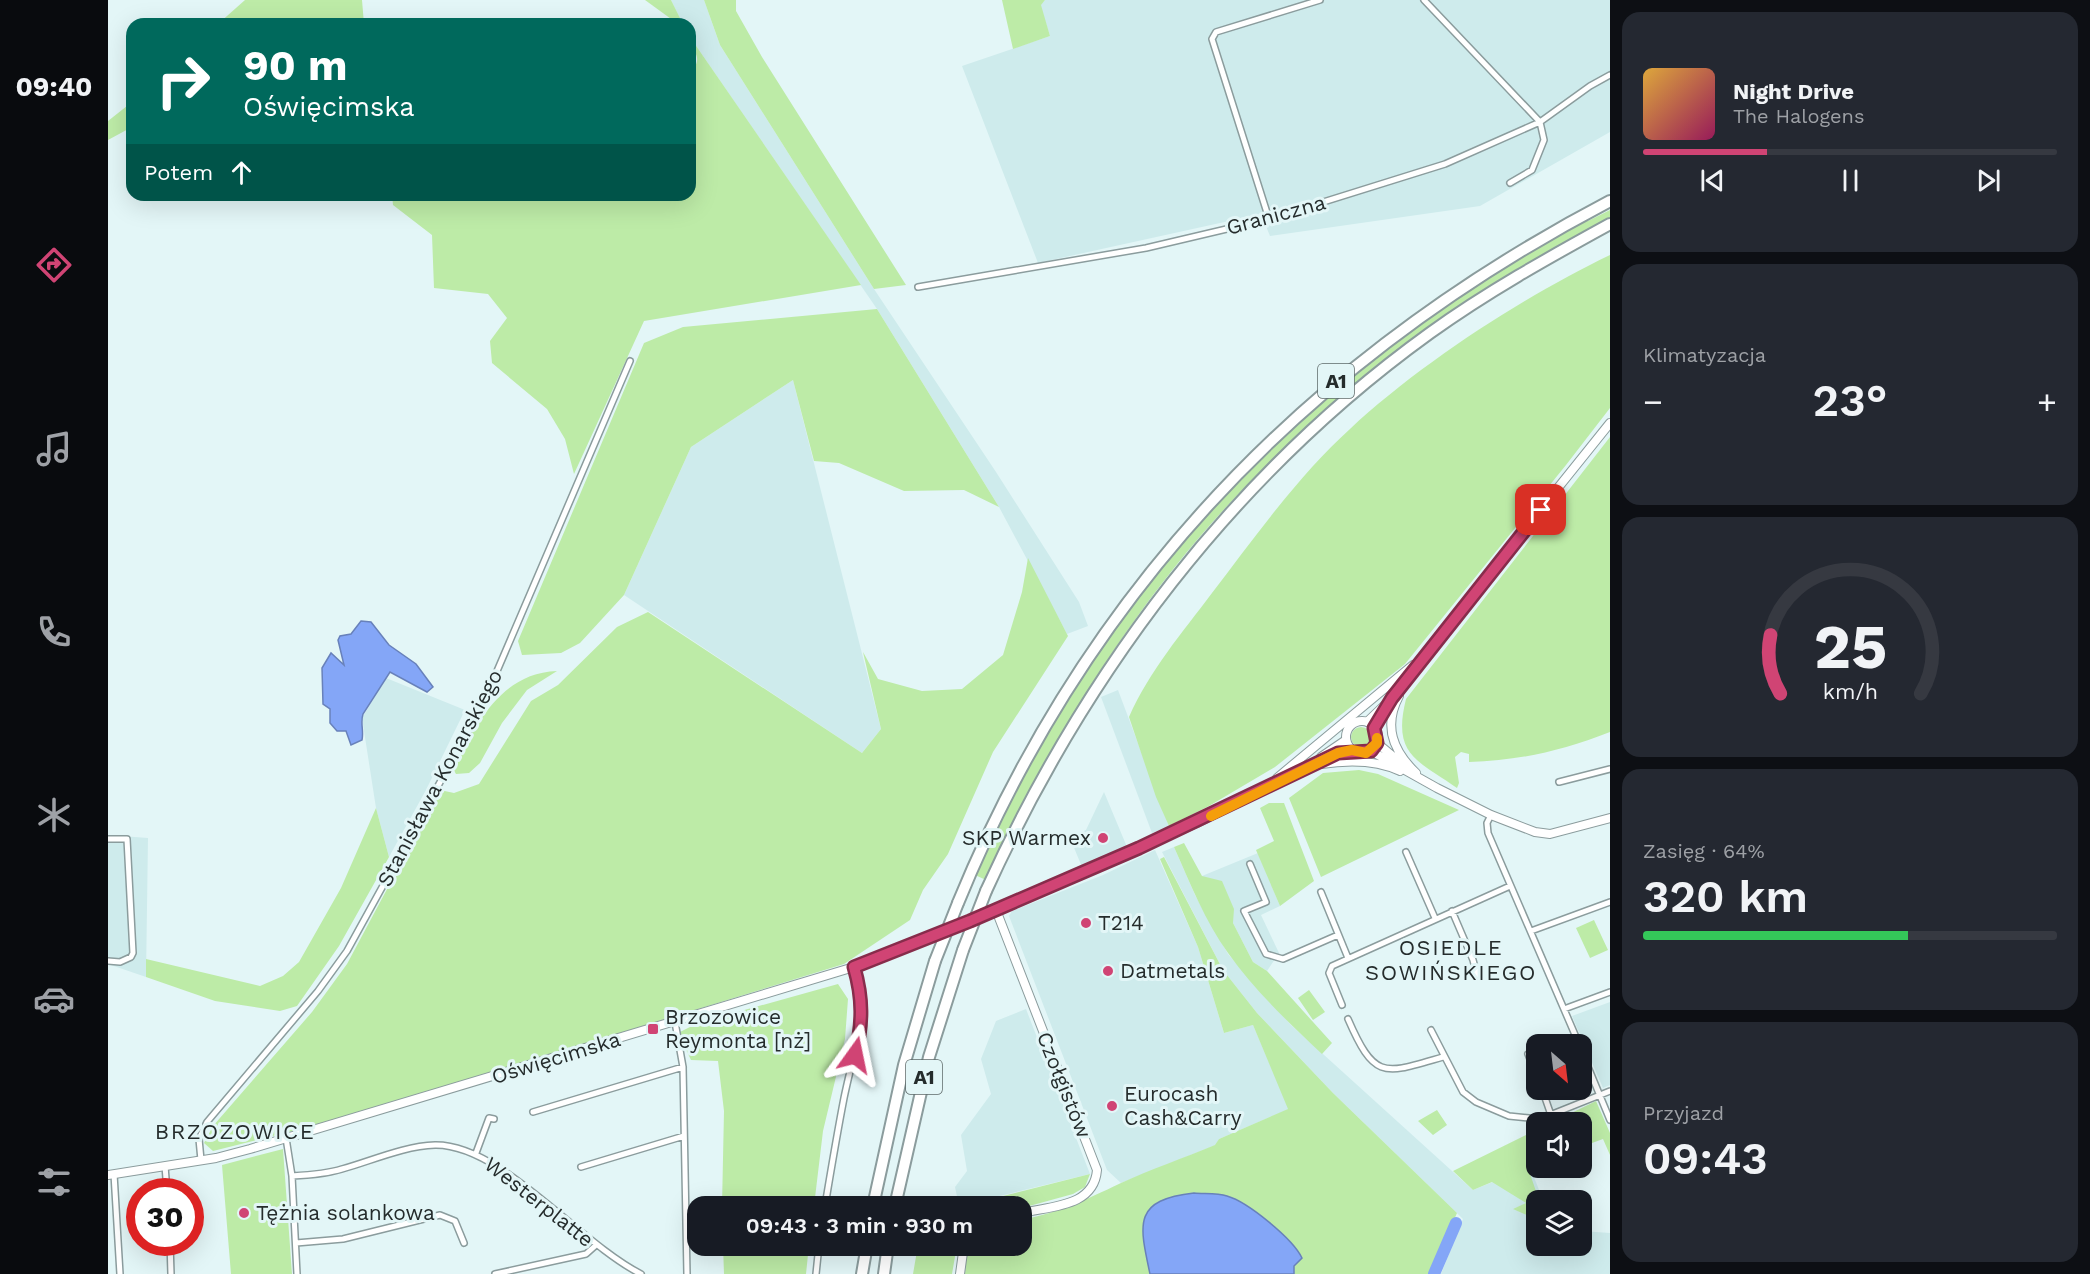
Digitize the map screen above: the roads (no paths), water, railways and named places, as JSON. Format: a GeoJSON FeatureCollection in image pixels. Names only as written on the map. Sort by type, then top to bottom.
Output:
{"type":"FeatureCollection","features":[{"type":"Feature","properties":{"kind":"highway","name":"A1"},"geometry":{"type":"LineString","coordinates":[[875,1196],[903,1065],[935,961],[958,903],[1002,805],[1077,674],[1113,621],[1157,564],[1224,487],[1274,436],[1337,380],[1446,297],[1519,251],[1610,201]]}},
{"type":"Feature","properties":{"kind":"highway","name":"A1"},"geometry":{"type":"LineString","coordinates":[[897,1196],[926,1068],[963,950],[986,891],[1038,784],[1091,693],[1133,633],[1193,555],[1235,507],[1292,448],[1348,398],[1413,346],[1484,297],[1610,224]]}},
{"type":"Feature","properties":{"kind":"highway"},"geometry":{"type":"LineString","coordinates":[[862,1274],[865,1256]]}},
{"type":"Feature","properties":{"kind":"highway"},"geometry":{"type":"LineString","coordinates":[[884,1274],[886,1256]]}},
{"type":"Feature","properties":{"kind":"street"},"geometry":{"type":"LineString","coordinates":[[1269,219],[1212,39],[1216,32],[1320,0]]}},
{"type":"Feature","properties":{"kind":"street"},"geometry":{"type":"LineString","coordinates":[[1424,0],[1540,122],[1544,140],[1532,170],[1510,183]]}},
{"type":"Feature","properties":{"kind":"street","name":"Graniczna"},"geometry":{"type":"LineString","coordinates":[[918,287],[1146,248],[1269,219],[1445,164],[1540,122],[1590,86],[1610,75]]}},
{"type":"Feature","properties":{"kind":"street","name":"Stanisława Konarskiego"},"geometry":{"type":"LineString","coordinates":[[201,1160],[199,1139],[207,1122],[258,1058],[318,991],[347,951],[482,706],[630,361]]}},
{"type":"Feature","properties":{"kind":"street"},"geometry":{"type":"LineString","coordinates":[[1370,725],[1610,423]]}},
{"type":"Feature","properties":{"kind":"street"},"geometry":{"type":"LineString","coordinates":[[1263,789],[1424,656]]}},
{"type":"Feature","properties":{"kind":"street"},"geometry":{"type":"LineString","coordinates":[[1412,672],[1392,711],[1392,739],[1404,761],[1426,782]]}},
{"type":"Feature","properties":{"kind":"street"},"geometry":{"type":"LineString","coordinates":[[1263,789],[1307,766],[1346,740],[1352,725],[1370,725]]}},
{"type":"Feature","properties":{"kind":"street"},"geometry":{"type":"LineString","coordinates":[[1370,725],[1377,743],[1426,782]]}},
{"type":"Feature","properties":{"kind":"street"},"geometry":{"type":"LineString","coordinates":[[1346,740],[1352,750]]}},
{"type":"Feature","properties":{"kind":"street"},"geometry":{"type":"LineString","coordinates":[[1371,751],[1377,743]]}},
{"type":"Feature","properties":{"kind":"street"},"geometry":{"type":"LineString","coordinates":[[1307,766],[1352,750],[1361,753],[1371,751],[1491,815],[1534,832],[1550,834],[1610,818]]}},
{"type":"Feature","properties":{"kind":"street"},"geometry":{"type":"LineString","coordinates":[[1307,766],[1340,761],[1378,763],[1426,782]]}},
{"type":"Feature","properties":{"kind":"street"},"geometry":{"type":"LineString","coordinates":[[1559,782],[1610,769]]}},
{"type":"Feature","properties":{"kind":"street","name":"Oświęcimska"},"geometry":{"type":"LineString","coordinates":[[111,1174],[201,1160],[286,1138],[854,967],[996,910],[1197,823],[1263,789]]}},
{"type":"Feature","properties":{"kind":"street"},"geometry":{"type":"LineString","coordinates":[[1491,815],[1487,823],[1488,833],[1575,1034]]}},
{"type":"Feature","properties":{"kind":"street"},"geometry":{"type":"LineString","coordinates":[[108,839],[127,839],[133,953],[131,957],[120,962],[108,961]]}},
{"type":"Feature","properties":{"kind":"street"},"geometry":{"type":"LineString","coordinates":[[1406,852],[1435,918]]}},
{"type":"Feature","properties":{"kind":"street"},"geometry":{"type":"LineString","coordinates":[[1250,864],[1266,902],[1244,911],[1266,954],[1283,959],[1338,936]]}},
{"type":"Feature","properties":{"kind":"street"},"geometry":{"type":"LineString","coordinates":[[1342,1005],[1329,969],[1435,918],[1510,886]]}},
{"type":"Feature","properties":{"kind":"street"},"geometry":{"type":"LineString","coordinates":[[1321,892],[1348,958]]}},
{"type":"Feature","properties":{"kind":"street"},"geometry":{"type":"LineString","coordinates":[[1531,931],[1610,902]]}},
{"type":"Feature","properties":{"kind":"street","name":"Czołgistów"},"geometry":{"type":"LineString","coordinates":[[996,910],[1097,1170],[1095,1187],[1089,1194],[1079,1199],[1032,1211]]}},
{"type":"Feature","properties":{"kind":"street"},"geometry":{"type":"LineString","coordinates":[[1452,911],[1477,975]]}},
{"type":"Feature","properties":{"kind":"street"},"geometry":{"type":"LineString","coordinates":[[827,1196],[839,1123],[862,1018],[861,991],[854,967]]}},
{"type":"Feature","properties":{"kind":"street"},"geometry":{"type":"LineString","coordinates":[[1564,1009],[1610,992]]}},
{"type":"Feature","properties":{"kind":"street"},"geometry":{"type":"LineString","coordinates":[[1348,1019],[1361,1048],[1377,1066],[1398,1070],[1443,1057]]}},
{"type":"Feature","properties":{"kind":"street"},"geometry":{"type":"LineString","coordinates":[[675,1022],[683,1067],[687,1274]]}},
{"type":"Feature","properties":{"kind":"street"},"geometry":{"type":"LineString","coordinates":[[1431,1030],[1463,1092],[1476,1102],[1509,1116],[1526,1118]]}},
{"type":"Feature","properties":{"kind":"street"},"geometry":{"type":"LineString","coordinates":[[533,1112],[683,1067]]}},
{"type":"Feature","properties":{"kind":"street"},"geometry":{"type":"LineString","coordinates":[[1592,1077],[1610,1120]]}},
{"type":"Feature","properties":{"kind":"street"},"geometry":{"type":"LineString","coordinates":[[1559,1112],[1610,1091]]}},
{"type":"Feature","properties":{"kind":"street"},"geometry":{"type":"LineString","coordinates":[[476,1153],[489,1118],[494,1119]]}},
{"type":"Feature","properties":{"kind":"street"},"geometry":{"type":"LineString","coordinates":[[581,1167],[684,1137]]}},
{"type":"Feature","properties":{"kind":"street"},"geometry":{"type":"LineString","coordinates":[[286,1138],[292,1176],[297,1274]]}},
{"type":"Feature","properties":{"kind":"street","name":"Westerplatte"},"geometry":{"type":"LineString","coordinates":[[292,1176],[339,1170],[434,1145],[476,1153],[503,1170],[596,1246],[641,1274]]}},
{"type":"Feature","properties":{"kind":"street"},"geometry":{"type":"LineString","coordinates":[[165,1166],[166,1178]]}},
{"type":"Feature","properties":{"kind":"street"},"geometry":{"type":"LineString","coordinates":[[111,1174],[120,1274]]}},
{"type":"Feature","properties":{"kind":"street"},"geometry":{"type":"LineString","coordinates":[[296,1243],[343,1239],[440,1215],[455,1221],[464,1243]]}},
{"type":"Feature","properties":{"kind":"street"},"geometry":{"type":"LineString","coordinates":[[495,1274],[586,1254],[596,1246]]}},
{"type":"Feature","properties":{"kind":"street"},"geometry":{"type":"LineString","coordinates":[[170,1256],[171,1274]]}},
{"type":"Feature","properties":{"kind":"street"},"geometry":{"type":"LineString","coordinates":[[816,1274],[818,1256]]}},
{"type":"Feature","properties":{"kind":"street"},"geometry":{"type":"LineString","coordinates":[[960,1274],[962,1256]]}},
{"type":"Feature","properties":{"kind":"water"},"geometry":{"type":"Polygon","coordinates":[[[361,621],[371,622],[389,645],[416,664],[433,687],[427,692],[390,672],[363,714],[362,740],[351,745],[346,731],[337,731],[330,723],[330,709],[323,704],[322,668],[331,653],[344,665],[338,640],[340,636],[351,634],[361,621]]]}},
{"type":"Feature","properties":{"kind":"water"},"geometry":{"type":"Polygon","coordinates":[[[1194,1193],[1227,1196],[1269,1222],[1289,1241],[1302,1258],[1294,1266],[1294,1274],[1150,1274],[1144,1241],[1145,1217],[1150,1208],[1160,1201],[1194,1193]]]}},
{"type":"Feature","properties":{"kind":"waterway"},"geometry":{"type":"LineString","coordinates":[[1434,1274],[1456,1223]]}},
{"type":"Feature","properties":{"kind":"place","name":"SKP Warmex"},"geometry":{"type":"Point","coordinates":[1103,838]}},
{"type":"Feature","properties":{"kind":"place","name":"T214"},"geometry":{"type":"Point","coordinates":[1086,923]}},
{"type":"Feature","properties":{"kind":"place","name":"Datmetals"},"geometry":{"type":"Point","coordinates":[1108,971]}},
{"type":"Feature","properties":{"kind":"place","name":"Brzozowice Reymonta [nż]"},"geometry":{"type":"Point","coordinates":[653,1029]}},
{"type":"Feature","properties":{"kind":"place","name":"Eurocash Cash&Carry"},"geometry":{"type":"Point","coordinates":[1112,1106]}},
{"type":"Feature","properties":{"kind":"place","name":"Tężnia solankowa"},"geometry":{"type":"Point","coordinates":[244,1213]}},
{"type":"Feature","properties":{"kind":"district","name":"OSIEDLE SOWIŃSKIEGO"},"geometry":{"type":"Point","coordinates":[1451,960]}},
{"type":"Feature","properties":{"kind":"district","name":"BRZOZOWICE"},"geometry":{"type":"Point","coordinates":[235,1131]}}]}
